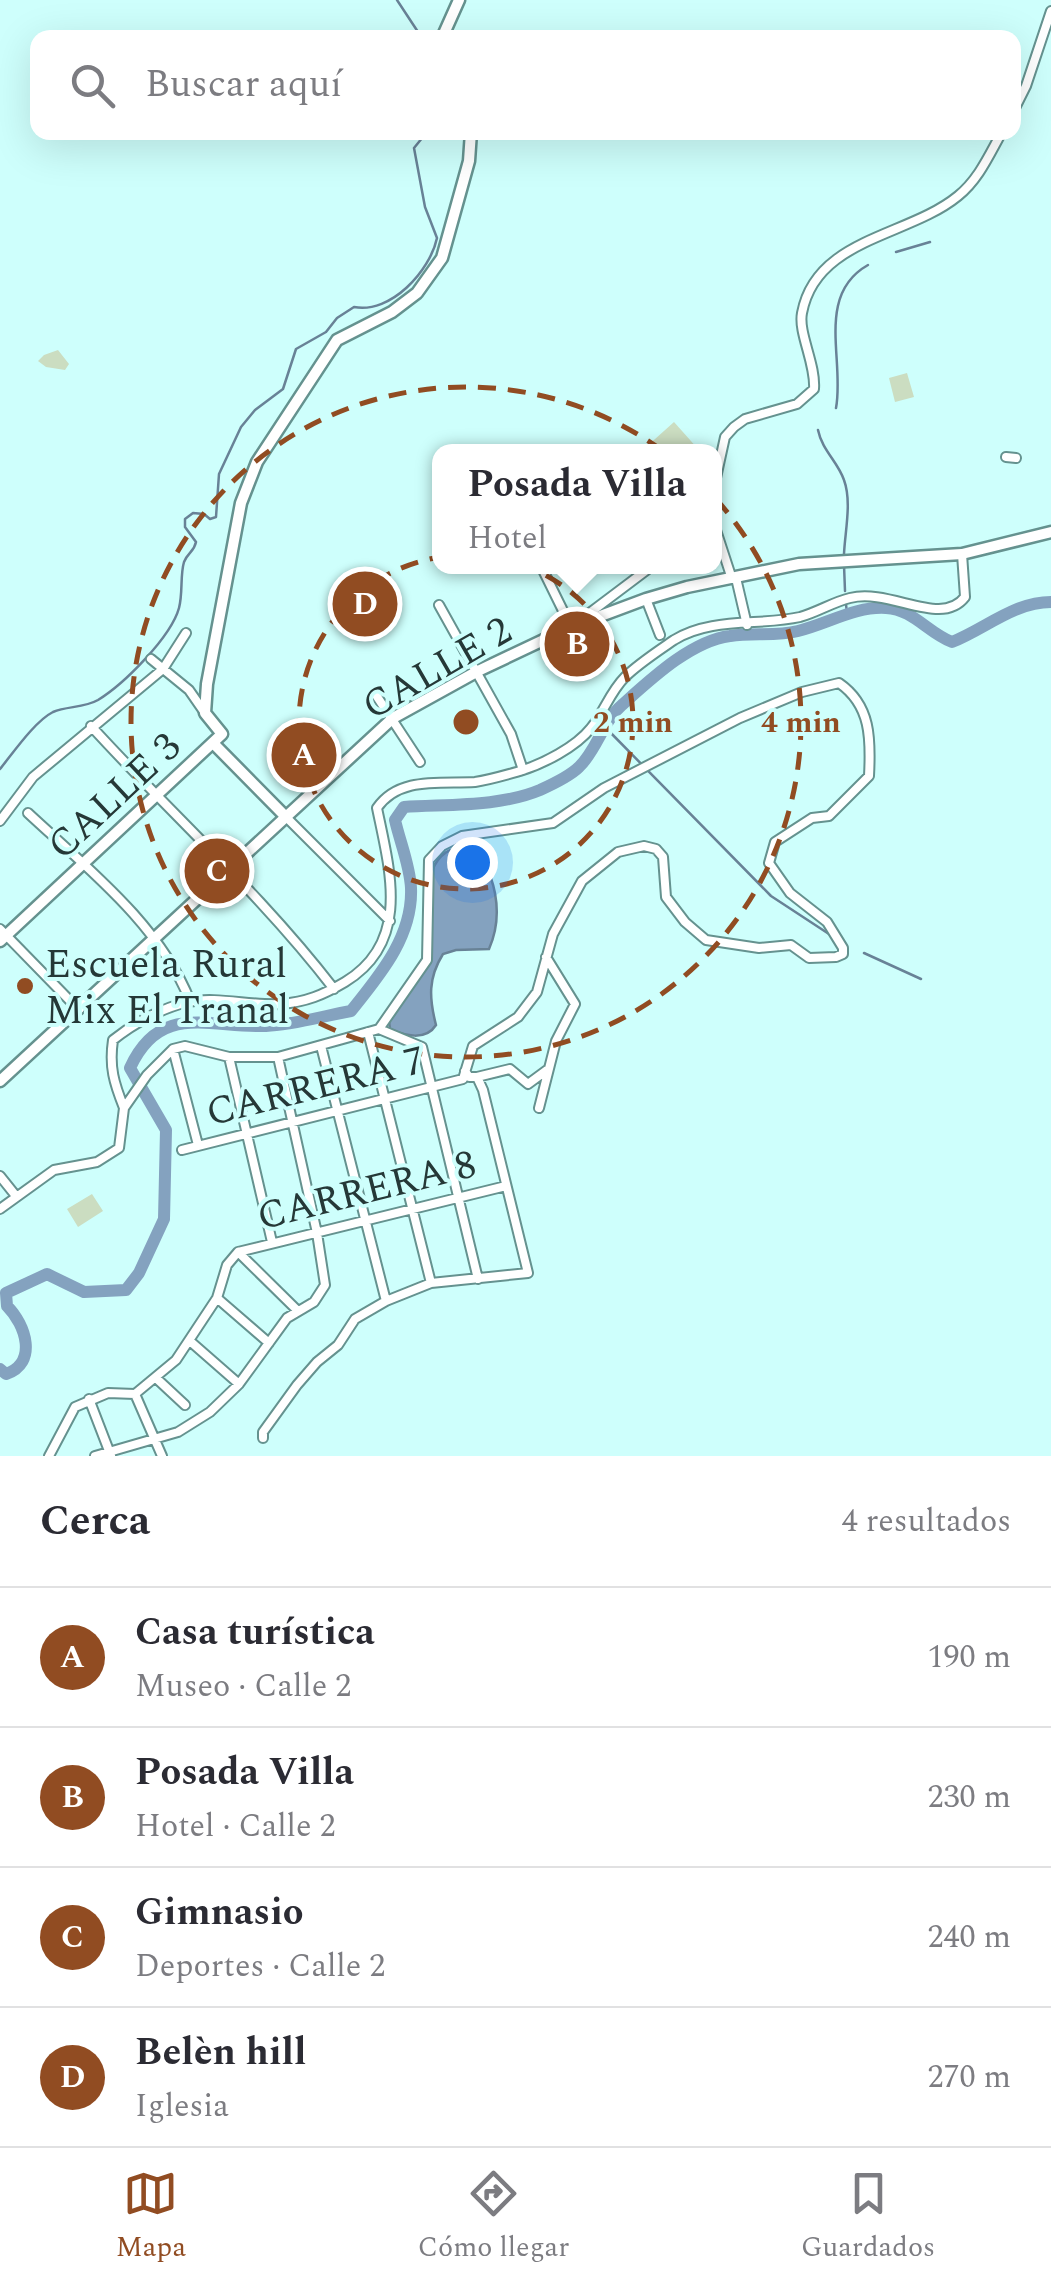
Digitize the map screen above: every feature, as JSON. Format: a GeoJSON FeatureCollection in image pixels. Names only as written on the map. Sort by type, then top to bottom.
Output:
{"type":"FeatureCollection","features":[{"type":"Feature","properties":{"kind":"main road"},"geometry":{"type":"LineString","coordinates":[[446,30],[460,0]]}},
{"type":"Feature","properties":{"kind":"main road"},"geometry":{"type":"LineString","coordinates":[[205,713],[207,684],[242,503],[257,462],[337,340],[417,293],[442,258],[469,161],[470,140]]}},
{"type":"Feature","properties":{"kind":"main road","name":"CALLE 2"},"geometry":{"type":"LineString","coordinates":[[0,1081],[393,718],[478,671],[571,627],[646,599],[799,564],[962,554],[1051,532]]}},
{"type":"Feature","properties":{"kind":"main road","name":"CALLE 3"},"geometry":{"type":"LineString","coordinates":[[2,935],[222,734],[205,713]]}},
{"type":"Feature","properties":{"kind":"main road"},"geometry":{"type":"LineString","coordinates":[[213,743],[285,816]]}},
{"type":"Feature","properties":{"kind":"street"},"geometry":{"type":"LineString","coordinates":[[1021,96],[1051,11]]}},
{"type":"Feature","properties":{"kind":"street"},"geometry":{"type":"LineString","coordinates":[[722,454],[726,437],[746,420],[797,404],[814,389],[813,361],[801,315],[828,265],[850,248],[935,212],[960,195],[998,140]]}},
{"type":"Feature","properties":{"kind":"street"},"geometry":{"type":"LineString","coordinates":[[722,546],[747,625]]}},
{"type":"Feature","properties":{"kind":"street"},"geometry":{"type":"LineString","coordinates":[[0,1208],[54,1170],[98,1162],[119,1148],[124,1108],[111,1074],[114,1040],[146,1018],[190,1001],[309,1002],[364,970],[387,936],[390,921],[390,872],[377,808],[385,796],[404,786],[439,781],[477,782],[523,770],[570,746],[591,728],[626,676],[674,640],[692,632],[721,624],[747,625],[799,617],[842,600],[881,596],[934,611],[958,606],[965,597],[962,554]]}},
{"type":"Feature","properties":{"kind":"street"},"geometry":{"type":"LineString","coordinates":[[545,574],[571,627],[641,574]]}},
{"type":"Feature","properties":{"kind":"street"},"geometry":{"type":"LineString","coordinates":[[646,599],[660,635]]}},
{"type":"Feature","properties":{"kind":"street"},"geometry":{"type":"LineString","coordinates":[[439,604],[511,734],[523,770]]}},
{"type":"Feature","properties":{"kind":"street"},"geometry":{"type":"LineString","coordinates":[[0,821],[33,777],[163,669],[186,633]]}},
{"type":"Feature","properties":{"kind":"street"},"geometry":{"type":"LineString","coordinates":[[152,659],[189,690],[205,713]]}},
{"type":"Feature","properties":{"kind":"street"},"geometry":{"type":"LineString","coordinates":[[379,1029],[427,960],[429,860],[442,846],[472,833],[553,823],[604,788],[740,718],[802,692],[839,683],[855,694],[868,726],[869,776],[830,816],[812,818],[775,842],[770,863],[790,893],[827,922],[844,948],[843,954],[836,958],[809,958],[791,946],[759,948],[706,940],[666,897],[663,857],[656,849],[644,846],[618,852],[582,881],[553,934],[538,992],[518,1017],[473,1046],[464,1075],[477,1077],[510,1069],[528,1084],[549,1069]]}},
{"type":"Feature","properties":{"kind":"street"},"geometry":{"type":"LineString","coordinates":[[189,690],[199,690],[207,684]]}},
{"type":"Feature","properties":{"kind":"street"},"geometry":{"type":"LineString","coordinates":[[374,692],[420,762]]}},
{"type":"Feature","properties":{"kind":"street"},"geometry":{"type":"LineString","coordinates":[[91,726],[272,913],[334,988]]}},
{"type":"Feature","properties":{"kind":"street"},"geometry":{"type":"LineString","coordinates":[[28,813],[156,940],[180,975],[190,1001]]}},
{"type":"Feature","properties":{"kind":"street"},"geometry":{"type":"LineString","coordinates":[[285,816],[390,921]]}},
{"type":"Feature","properties":{"kind":"street"},"geometry":{"type":"LineString","coordinates":[[2,935],[79,1010]]}},
{"type":"Feature","properties":{"kind":"street"},"geometry":{"type":"LineString","coordinates":[[539,1108],[556,1041],[574,1004],[546,957]]}},
{"type":"Feature","properties":{"kind":"street"},"geometry":{"type":"LineString","coordinates":[[124,1108],[173,1049],[185,1046],[229,1057],[278,1058],[379,1029],[422,1047],[478,1279]]}},
{"type":"Feature","properties":{"kind":"street"},"geometry":{"type":"LineString","coordinates":[[368,1032],[430,1283]]}},
{"type":"Feature","properties":{"kind":"street"},"geometry":{"type":"LineString","coordinates":[[321,1046],[386,1300]]}},
{"type":"Feature","properties":{"kind":"street"},"geometry":{"type":"LineString","coordinates":[[173,1049],[198,1146]]}},
{"type":"Feature","properties":{"kind":"street"},"geometry":{"type":"LineString","coordinates":[[229,1057],[272,1242]]}},
{"type":"Feature","properties":{"kind":"street"},"geometry":{"type":"LineString","coordinates":[[95,1456],[178,1432],[210,1412],[239,1384],[287,1318],[314,1302],[324,1285],[318,1233],[278,1058]]}},
{"type":"Feature","properties":{"kind":"street","name":"CARRERA 7"},"geometry":{"type":"LineString","coordinates":[[182,1150],[433,1087],[464,1075]]}},
{"type":"Feature","properties":{"kind":"street"},"geometry":{"type":"LineString","coordinates":[[263,1438],[263,1432],[316,1362],[338,1344],[355,1320],[386,1300],[430,1283],[528,1273],[477,1077]]}},
{"type":"Feature","properties":{"kind":"street"},"geometry":{"type":"LineString","coordinates":[[0,1176],[16,1196]]}},
{"type":"Feature","properties":{"kind":"street","name":"CARRERA 8"},"geometry":{"type":"LineString","coordinates":[[135,1394],[191,1342],[216,1298],[227,1265],[238,1252],[506,1186]]}},
{"type":"Feature","properties":{"kind":"street"},"geometry":{"type":"LineString","coordinates":[[238,1252],[298,1311]]}},
{"type":"Feature","properties":{"kind":"street"},"geometry":{"type":"LineString","coordinates":[[216,1298],[269,1343]]}},
{"type":"Feature","properties":{"kind":"street"},"geometry":{"type":"LineString","coordinates":[[191,1342],[239,1384]]}},
{"type":"Feature","properties":{"kind":"street"},"geometry":{"type":"LineString","coordinates":[[156,1378],[185,1405]]}},
{"type":"Feature","properties":{"kind":"street"},"geometry":{"type":"LineString","coordinates":[[48,1456],[75,1407],[108,1393],[135,1394],[162,1456]]}},
{"type":"Feature","properties":{"kind":"street"},"geometry":{"type":"LineString","coordinates":[[89,1399],[109,1453]]}},
{"type":"Feature","properties":{"kind":"green space"},"geometry":{"type":"Polygon","coordinates":[[[58,350],[69,364],[65,370],[46,367],[38,361],[44,355],[58,350]]]}},
{"type":"Feature","properties":{"kind":"green space"},"geometry":{"type":"Polygon","coordinates":[[[907,373],[914,397],[895,402],[889,378],[907,373]]]}},
{"type":"Feature","properties":{"kind":"green space"},"geometry":{"type":"Polygon","coordinates":[[[674,422],[694,444],[649,444],[674,422]]]}},
{"type":"Feature","properties":{"kind":"green space"},"geometry":{"type":"Polygon","coordinates":[[[92,1194],[103,1211],[78,1227],[67,1209],[92,1194]]]}},
{"type":"Feature","properties":{"kind":"water"},"geometry":{"type":"Polygon","coordinates":[[[468,845],[486,867],[495,893],[496,922],[489,949],[443,954],[431,988],[436,1025],[432,1030],[409,1035],[390,1029],[389,1021],[430,961],[432,871],[446,852],[468,845]]]}},
{"type":"Feature","properties":{"kind":"waterway"},"geometry":{"type":"LineString","coordinates":[[397,0],[417,30]]}},
{"type":"Feature","properties":{"kind":"waterway"},"geometry":{"type":"LineString","coordinates":[[0,769],[46,716],[93,703],[109,693],[167,632],[179,608],[184,562],[196,542],[185,527],[185,519],[193,513],[216,517],[219,474],[241,427],[255,410],[283,389],[296,349],[326,332],[337,318],[354,307],[382,304],[395,297],[426,264],[437,238],[425,207],[414,148],[420,140]]}},
{"type":"Feature","properties":{"kind":"waterway"},"geometry":{"type":"LineString","coordinates":[[896,252],[930,242]]}},
{"type":"Feature","properties":{"kind":"waterway"},"geometry":{"type":"LineString","coordinates":[[836,408],[837,311],[852,278],[868,265]]}},
{"type":"Feature","properties":{"kind":"waterway"},"geometry":{"type":"LineString","coordinates":[[818,430],[846,489],[844,554]]}},
{"type":"Feature","properties":{"kind":"waterway"},"geometry":{"type":"LineString","coordinates":[[844,565],[845,591]]}},
{"type":"Feature","properties":{"kind":"waterway"},"geometry":{"type":"LineString","coordinates":[[0,1369],[6,1374],[16,1369],[26,1343],[7,1306],[6,1293],[47,1274],[84,1292],[126,1290],[139,1273],[164,1219],[166,1130],[130,1068],[142,1047],[171,1026],[188,1023],[276,1025],[351,1011],[383,970],[400,939],[410,906],[409,871],[395,820],[404,807],[508,799],[560,780],[585,760],[622,705],[672,663],[715,639],[789,633],[853,613],[886,608],[904,612],[952,642],[1012,611],[1051,602]]}},
{"type":"Feature","properties":{"kind":"waterway"},"geometry":{"type":"LineString","coordinates":[[846,604],[847,614]]}},
{"type":"Feature","properties":{"kind":"waterway"},"geometry":{"type":"LineString","coordinates":[[605,727],[771,896],[832,936]]}},
{"type":"Feature","properties":{"kind":"waterway"},"geometry":{"type":"LineString","coordinates":[[864,953],[921,979]]}},
{"type":"Feature","properties":{"kind":"place","name":"Belèn hill"},"geometry":{"type":"Point","coordinates":[365,604]}},
{"type":"Feature","properties":{"kind":"place","name":"Posada Villa"},"geometry":{"type":"Point","coordinates":[577,644]}},
{"type":"Feature","properties":{"kind":"place","name":"Casa turística"},"geometry":{"type":"Point","coordinates":[304,755]}},
{"type":"Feature","properties":{"kind":"place","name":"Gimnasio"},"geometry":{"type":"Point","coordinates":[217,871]}},
{"type":"Feature","properties":{"kind":"place","name":"Escuela Rural Mix El Tranal"},"geometry":{"type":"Point","coordinates":[25,986]}}]}
